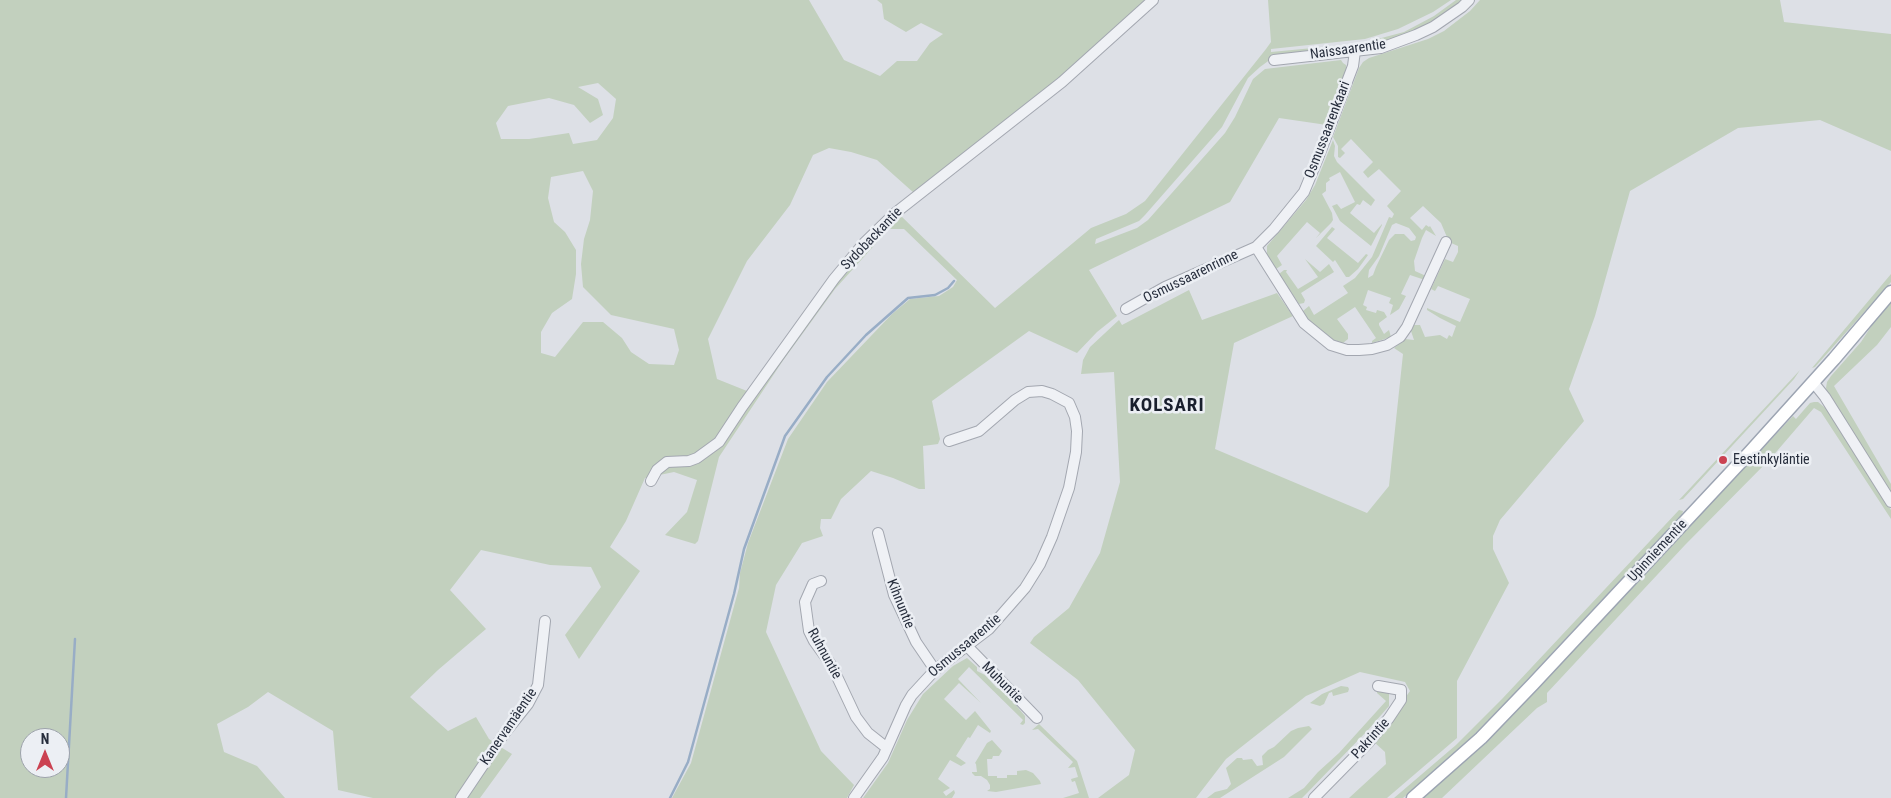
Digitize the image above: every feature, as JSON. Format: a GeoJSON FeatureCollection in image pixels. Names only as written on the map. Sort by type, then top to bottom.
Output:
{"type":"FeatureCollection","features":[{"type":"Feature","properties":{"kind":"main road","name":"Upinniementie"},"geometry":{"type":"LineString","coordinates":[[1413,798],[1481,738],[1507,711],[1813,382],[1891,292]]}},
{"type":"Feature","properties":{"kind":"street","name":"Sydobackantie"},"geometry":{"type":"LineString","coordinates":[[651,481],[657,470],[667,462],[689,461],[697,458],[719,442],[834,279],[864,243],[894,214],[1062,82],[1153,0]]}},
{"type":"Feature","properties":{"kind":"street","name":"Naissaarentie"},"geometry":{"type":"LineString","coordinates":[[1274,60],[1381,48],[1416,36],[1433,27],[1469,0]]}},
{"type":"Feature","properties":{"kind":"street","name":"Osmussaarenkaari"},"geometry":{"type":"LineString","coordinates":[[1256,247],[1274,229],[1304,192],[1352,66],[1355,52]]}},
{"type":"Feature","properties":{"kind":"street"},"geometry":{"type":"LineString","coordinates":[[1256,247],[1304,323],[1331,345],[1347,350],[1359,350],[1387,345],[1400,337],[1407,327],[1446,242]]}},
{"type":"Feature","properties":{"kind":"street","name":"Osmussaarenrinne"},"geometry":{"type":"LineString","coordinates":[[1126,310],[1165,288],[1256,247]]}},
{"type":"Feature","properties":{"kind":"street"},"geometry":{"type":"LineString","coordinates":[[1813,382],[1823,394],[1891,502]]}},
{"type":"Feature","properties":{"kind":"street","name":"Osmussaarentie"},"geometry":{"type":"LineString","coordinates":[[854,798],[887,748],[906,705],[935,670],[968,647],[989,629],[1025,588],[1040,564],[1052,537],[1069,488],[1076,452],[1077,431],[1075,417],[1069,403],[1042,391],[1028,392],[1015,400],[979,431],[949,441]]}},
{"type":"Feature","properties":{"kind":"street","name":"Kihnuntie"},"geometry":{"type":"LineString","coordinates":[[878,532],[888,575],[897,602],[916,642],[935,670]]}},
{"type":"Feature","properties":{"kind":"street","name":"Ruhnuntie"},"geometry":{"type":"LineString","coordinates":[[821,581],[813,584],[807,595],[805,611],[809,631],[832,666],[856,717],[868,733],[887,748]]}},
{"type":"Feature","properties":{"kind":"street","name":"Kanervamäentie"},"geometry":{"type":"LineString","coordinates":[[461,798],[504,734],[528,704],[538,685],[545,621]]}},
{"type":"Feature","properties":{"kind":"street","name":"Muhuntie"},"geometry":{"type":"LineString","coordinates":[[968,647],[1038,718]]}},
{"type":"Feature","properties":{"kind":"street","name":"Pakrintie"},"geometry":{"type":"LineString","coordinates":[[1314,798],[1369,742],[1390,718],[1401,700],[1400,690],[1378,686]]}},
{"type":"Feature","properties":{"kind":"green space"},"geometry":{"type":"Polygon","coordinates":[[[0,0],[809,0],[844,60],[880,76],[897,61],[917,61],[930,43],[943,34],[921,23],[906,32],[884,19],[882,4],[877,0],[1148,0],[1054,84],[914,193],[877,160],[829,148],[813,155],[790,205],[747,261],[708,339],[717,379],[747,391],[854,257],[898,213],[995,308],[1091,228],[1126,214],[1145,201],[1271,42],[1268,0],[1451,0],[1433,12],[1398,29],[1365,39],[1271,49],[1271,52],[1345,45],[1345,49],[1271,59],[1260,67],[1248,78],[1222,127],[1145,215],[1139,221],[1096,239],[1095,244],[1137,228],[1148,220],[1225,133],[1235,117],[1253,79],[1265,69],[1341,60],[1346,65],[1346,72],[1327,125],[1279,118],[1230,202],[1089,270],[1117,316],[1097,332],[1077,353],[1029,331],[932,401],[940,439],[938,444],[923,446],[925,489],[919,489],[871,471],[841,499],[831,519],[821,519],[820,528],[823,536],[802,543],[776,585],[766,632],[821,751],[854,785],[847,798],[672,798],[691,763],[739,588],[740,573],[748,543],[788,439],[827,382],[892,314],[910,299],[939,296],[953,287],[957,280],[904,229],[889,229],[835,289],[782,362],[719,457],[698,541],[695,544],[665,535],[687,512],[697,480],[674,472],[645,478],[626,521],[610,547],[640,571],[579,659],[565,635],[601,587],[591,567],[550,565],[481,550],[450,590],[486,629],[410,697],[448,731],[476,717],[489,739],[495,743],[456,798],[373,798],[338,790],[333,731],[268,692],[248,707],[217,724],[224,752],[257,766],[285,798],[0,798],[0,0]],[[598,83],[578,87],[598,99],[603,115],[590,123],[574,105],[549,98],[508,106],[496,123],[501,139],[529,139],[569,133],[573,144],[597,140],[613,118],[616,99],[598,83]],[[583,171],[551,177],[548,198],[554,222],[565,232],[576,250],[576,274],[572,299],[552,313],[541,332],[541,353],[555,357],[583,322],[603,322],[622,338],[631,352],[649,364],[674,365],[679,350],[674,329],[611,315],[583,287],[581,264],[584,239],[590,220],[593,191],[583,171]]]}},
{"type":"Feature","properties":{"kind":"green space"},"geometry":{"type":"Polygon","coordinates":[[[1456,0],[1463,0],[1436,20],[1390,41],[1374,44],[1374,40],[1404,32],[1434,16],[1456,0]]]}},
{"type":"Feature","properties":{"kind":"green space"},"geometry":{"type":"Polygon","coordinates":[[[1480,0],[1780,0],[1784,22],[1891,34],[1891,151],[1820,120],[1738,128],[1630,191],[1595,316],[1569,389],[1584,421],[1500,520],[1493,536],[1493,549],[1509,583],[1457,681],[1457,738],[1387,798],[1349,798],[1386,764],[1385,752],[1374,742],[1410,691],[1405,682],[1360,672],[1306,696],[1226,759],[1196,798],[1098,798],[1129,775],[1135,750],[1078,680],[1030,643],[1034,637],[1069,608],[1100,553],[1120,482],[1114,372],[1081,374],[1083,360],[1090,347],[1119,320],[1122,325],[1189,290],[1202,320],[1277,293],[1293,316],[1234,343],[1215,449],[1367,513],[1389,486],[1403,354],[1394,348],[1405,339],[1414,340],[1411,331],[1414,325],[1420,325],[1425,337],[1440,335],[1447,339],[1449,335],[1452,337],[1456,326],[1427,310],[1427,308],[1460,322],[1470,299],[1438,286],[1435,291],[1431,289],[1445,259],[1453,262],[1458,252],[1458,246],[1449,242],[1441,223],[1423,206],[1410,218],[1422,230],[1426,225],[1430,226],[1436,236],[1426,230],[1414,261],[1415,271],[1426,276],[1425,280],[1410,275],[1401,294],[1406,296],[1399,309],[1390,315],[1393,305],[1389,303],[1391,298],[1368,290],[1363,305],[1367,307],[1366,310],[1376,313],[1377,310],[1384,312],[1387,317],[1379,325],[1384,334],[1389,330],[1391,337],[1372,343],[1376,338],[1355,307],[1337,319],[1348,334],[1348,339],[1343,343],[1323,336],[1311,324],[1303,311],[1309,306],[1314,315],[1348,293],[1343,286],[1355,278],[1372,257],[1389,217],[1392,218],[1394,214],[1387,206],[1401,191],[1379,169],[1368,178],[1363,172],[1373,162],[1351,139],[1341,149],[1345,153],[1340,158],[1338,157],[1338,146],[1333,137],[1363,62],[1369,58],[1428,39],[1444,31],[1470,11],[1480,0]],[[1396,223],[1392,225],[1379,256],[1369,270],[1368,278],[1373,275],[1389,240],[1395,234],[1404,234],[1411,241],[1415,240],[1416,237],[1409,228],[1396,223]]]}},
{"type":"Feature","properties":{"kind":"green space"},"geometry":{"type":"Polygon","coordinates":[[[1333,140],[1335,146],[1334,156],[1337,162],[1375,200],[1371,206],[1363,200],[1350,213],[1374,233],[1382,225],[1371,246],[1340,221],[1332,206],[1337,204],[1341,209],[1355,202],[1340,172],[1329,178],[1330,180],[1326,183],[1326,191],[1322,194],[1332,213],[1333,220],[1316,238],[1320,233],[1307,222],[1277,256],[1282,265],[1276,269],[1267,256],[1267,246],[1306,200],[1315,185],[1333,140]]]}},
{"type":"Feature","properties":{"kind":"green space"},"geometry":{"type":"Polygon","coordinates":[[[1332,227],[1335,229],[1327,238],[1358,263],[1366,254],[1368,255],[1358,269],[1349,277],[1346,277],[1335,260],[1333,262],[1316,246],[1332,227]]]}},
{"type":"Feature","properties":{"kind":"green space"},"geometry":{"type":"Polygon","coordinates":[[[1305,259],[1320,272],[1329,264],[1334,272],[1301,293],[1305,300],[1304,303],[1299,304],[1279,274],[1287,270],[1286,272],[1298,289],[1318,277],[1305,259]]]}},
{"type":"Feature","properties":{"kind":"green space"},"geometry":{"type":"Polygon","coordinates":[[[1891,274],[1891,282],[1815,367],[1812,368],[1891,274]]]}},
{"type":"Feature","properties":{"kind":"green space"},"geometry":{"type":"Polygon","coordinates":[[[1891,301],[1891,327],[1877,345],[1834,386],[1891,484],[1891,494],[1829,397],[1826,388],[1831,376],[1861,342],[1891,301]]]}},
{"type":"Feature","properties":{"kind":"green space"},"geometry":{"type":"Polygon","coordinates":[[[1800,370],[1794,379],[1683,499],[1679,500],[1800,370]]]}},
{"type":"Feature","properties":{"kind":"green space"},"geometry":{"type":"Polygon","coordinates":[[[1818,402],[1828,410],[1891,510],[1891,519],[1821,412],[1814,408],[1771,458],[1685,545],[1547,693],[1547,702],[1537,708],[1442,798],[1423,798],[1482,746],[1793,416],[1796,419],[1810,403],[1818,402]]]}},
{"type":"Feature","properties":{"kind":"green space"},"geometry":{"type":"Polygon","coordinates":[[[1679,510],[1683,511],[1682,515],[1460,749],[1403,798],[1394,798],[1456,745],[1502,699],[1679,510]]]}},
{"type":"Feature","properties":{"kind":"green space"},"geometry":{"type":"Polygon","coordinates":[[[967,658],[977,667],[977,671],[985,675],[1015,704],[1025,716],[1025,723],[1023,725],[1020,724],[1023,720],[969,667],[958,679],[981,703],[959,683],[944,699],[966,720],[975,711],[991,731],[990,733],[978,725],[956,756],[966,763],[961,766],[950,760],[938,779],[950,788],[943,792],[946,796],[954,790],[955,793],[952,798],[863,798],[888,763],[907,720],[923,694],[953,666],[967,658]]]}},
{"type":"Feature","properties":{"kind":"green space"},"geometry":{"type":"Polygon","coordinates":[[[1341,686],[1348,687],[1348,692],[1333,696],[1332,692],[1329,693],[1324,704],[1320,706],[1310,703],[1322,694],[1341,686]]]}},
{"type":"Feature","properties":{"kind":"green space"},"geometry":{"type":"Polygon","coordinates":[[[1377,691],[1389,692],[1389,706],[1302,798],[1288,798],[1304,788],[1386,701],[1377,691]]]}},
{"type":"Feature","properties":{"kind":"green space"},"geometry":{"type":"Polygon","coordinates":[[[1039,724],[1077,761],[1089,798],[1063,798],[1079,793],[1075,781],[1072,782],[1071,779],[1078,777],[1075,767],[1068,768],[1073,762],[1038,729],[1032,730],[1039,724]]]}},
{"type":"Feature","properties":{"kind":"green space"},"geometry":{"type":"Polygon","coordinates":[[[1309,726],[1312,729],[1284,757],[1220,798],[1207,798],[1215,792],[1227,789],[1231,784],[1226,768],[1237,758],[1242,758],[1243,760],[1252,759],[1257,766],[1263,765],[1262,756],[1268,750],[1274,747],[1291,731],[1309,726]]]}},
{"type":"Feature","properties":{"kind":"green space"},"geometry":{"type":"Polygon","coordinates":[[[992,740],[1002,751],[999,756],[987,759],[988,776],[1007,778],[1007,775],[1017,775],[1017,771],[1026,770],[1033,773],[1041,784],[996,792],[987,791],[990,789],[990,785],[987,780],[981,776],[975,776],[972,772],[977,772],[975,763],[987,743],[992,740]]]}},
{"type":"Feature","properties":{"kind":"green space"},"geometry":{"type":"Polygon","coordinates":[[[499,746],[512,754],[480,798],[464,798],[499,746]]]}},
{"type":"Feature","properties":{"kind":"waterway"},"geometry":{"type":"LineString","coordinates":[[670,798],[688,762],[734,594],[744,549],[785,436],[827,377],[866,335],[908,298],[935,295],[948,288],[954,281]]}},
{"type":"Feature","properties":{"kind":"waterway"},"geometry":{"type":"LineString","coordinates":[[66,798],[75,639]]}},
{"type":"Feature","properties":{"kind":"place","name":"Eestinkyläntie"},"geometry":{"type":"Point","coordinates":[1723,460]}},
{"type":"Feature","properties":{"kind":"district","name":"KOLSARI"},"geometry":{"type":"Point","coordinates":[1167,406]}}]}
